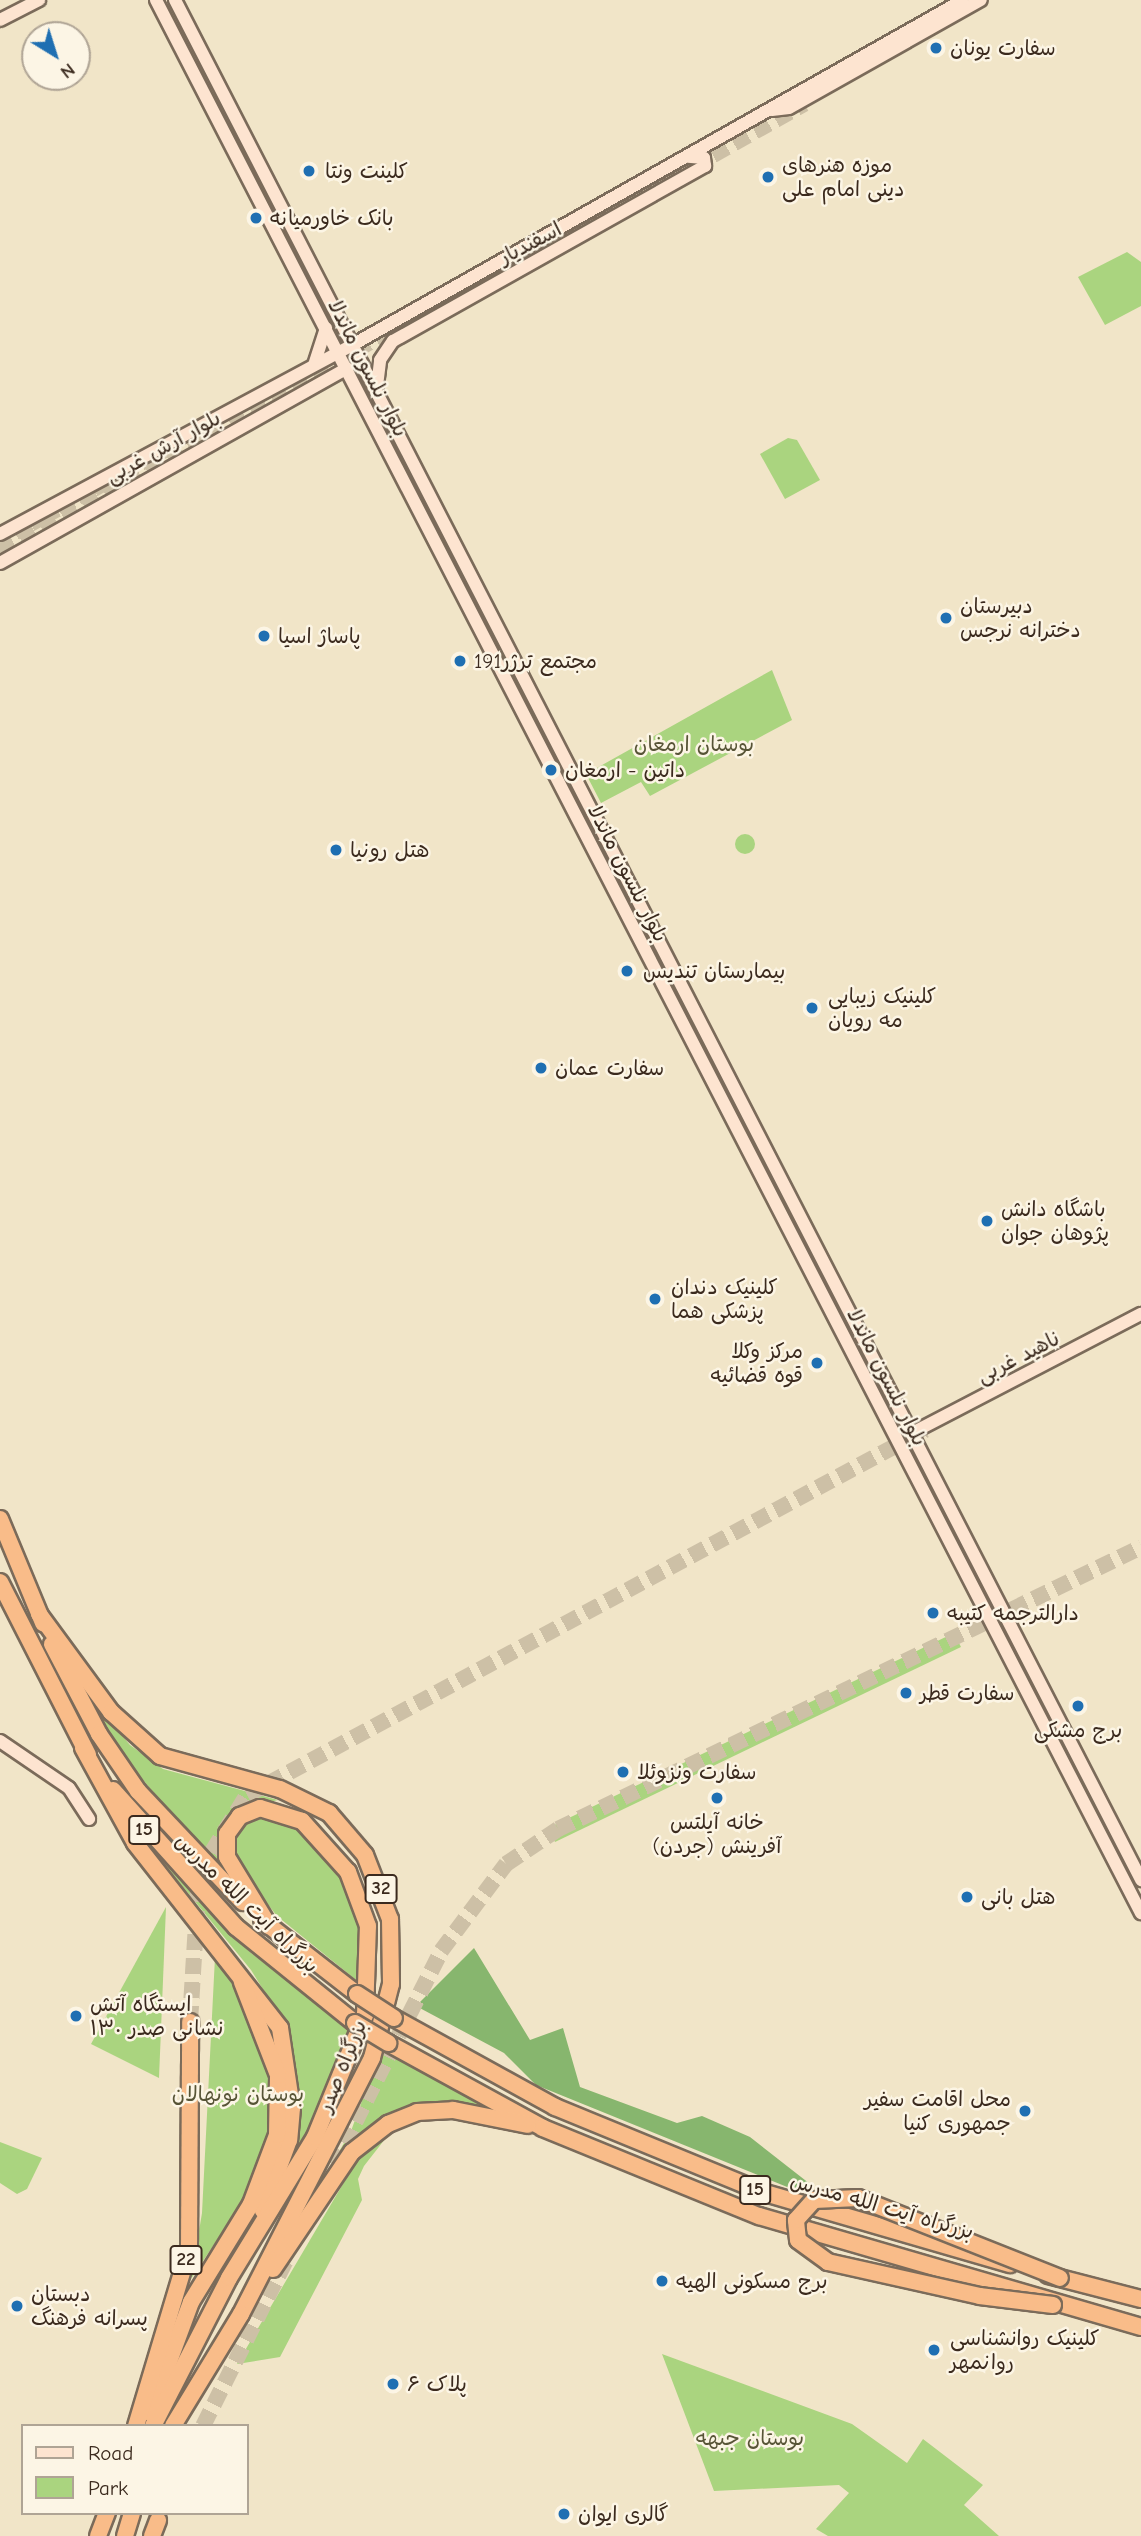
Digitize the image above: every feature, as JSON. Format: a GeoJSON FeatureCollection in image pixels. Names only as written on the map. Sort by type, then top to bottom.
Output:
{"type":"FeatureCollection","features":[{"type":"Feature","properties":{"kind":"highway","name":"بزرگراه آیت الله مدرس"},"geometry":{"type":"LineString","coordinates":[[0,1519],[69,1682],[138,1791],[269,1926],[357,1994],[394,2018],[567,2112],[765,2193],[1060,2278],[1141,2298]]}},
{"type":"Feature","properties":{"kind":"highway","name":"بزرگراه آیت الله مدرس"},"geometry":{"type":"LineString","coordinates":[[0,1582],[83,1748],[166,1856],[236,1927],[355,2023],[543,2128],[759,2216],[1053,2305],[1141,2328]]}},
{"type":"Feature","properties":{"kind":"highway","name":"بزرگراه صدر"},"geometry":{"type":"LineString","coordinates":[[39,1614],[111,1712],[160,1756],[280,1789],[329,1813],[365,1855],[390,1919],[391,1984],[372,2058],[241,2314],[174,2424]]}},
{"type":"Feature","properties":{"kind":"highway"},"geometry":{"type":"LineString","coordinates":[[83,1748],[127,1832],[234,1963],[278,2075],[277,2135],[251,2204],[191,2302],[146,2424]]}},
{"type":"Feature","properties":{"kind":"highway","name":"بزرگراه صدر"},"geometry":{"type":"LineString","coordinates":[[154,2424],[229,2278],[335,2096],[365,2015],[369,1978],[368,1926],[337,1853],[302,1821],[260,1808],[240,1816],[227,1834],[227,1857],[269,1926]]}},
{"type":"Feature","properties":{"kind":"highway","name":"32"},"geometry":{"type":"LineString","coordinates":[[229,2278],[276,2182],[292,2108],[280,2028],[234,1963]]}},
{"type":"Feature","properties":{"kind":"highway","name":"22"},"geometry":{"type":"LineString","coordinates":[[137,2424],[189,2249],[190,2022]]}},
{"type":"Feature","properties":{"kind":"highway"},"geometry":{"type":"LineString","coordinates":[[241,2314],[339,2169],[380,2128],[416,2112],[453,2110],[543,2128]]}},
{"type":"Feature","properties":{"kind":"highway"},"geometry":{"type":"LineString","coordinates":[[1053,2305],[980,2296],[828,2262],[799,2240],[796,2220],[814,2200],[858,2198],[1060,2278]]}},
{"type":"Feature","properties":{"kind":"highway"},"geometry":{"type":"LineString","coordinates":[[99,2536],[108,2515]]}},
{"type":"Feature","properties":{"kind":"highway"},"geometry":{"type":"LineString","coordinates":[[105,2536],[109,2515]]}},
{"type":"Feature","properties":{"kind":"highway"},"geometry":{"type":"LineString","coordinates":[[125,2536],[131,2515]]}},
{"type":"Feature","properties":{"kind":"highway"},"geometry":{"type":"LineString","coordinates":[[152,2536],[158,2520]]}},
{"type":"Feature","properties":{"kind":"main road"},"geometry":{"type":"LineString","coordinates":[[0,20],[39,0]]}},
{"type":"Feature","properties":{"kind":"main road","name":"بلوار نلسون ماندلا"},"geometry":{"type":"LineString","coordinates":[[156,0],[1141,1913]]}},
{"type":"Feature","properties":{"kind":"main road","name":"بلوار نلسون ماندلا"},"geometry":{"type":"LineString","coordinates":[[175,0],[1141,1880]]}},
{"type":"Feature","properties":{"kind":"main road","name":"اسفندیار"},"geometry":{"type":"LineString","coordinates":[[354,344],[963,0]]}},
{"type":"Feature","properties":{"kind":"main road","name":"اسفندیار"},"geometry":{"type":"LineString","coordinates":[[767,111],[789,108],[981,0]]}},
{"type":"Feature","properties":{"kind":"main road","name":"اسفندیار"},"geometry":{"type":"LineString","coordinates":[[377,390],[380,360],[393,341],[705,166],[704,158],[684,158]]}},
{"type":"Feature","properties":{"kind":"main road"},"geometry":{"type":"LineString","coordinates":[[314,365],[326,327]]}},
{"type":"Feature","properties":{"kind":"main road","name":"بلوار آرش غربی"},"geometry":{"type":"LineString","coordinates":[[165,452],[354,344]]}},
{"type":"Feature","properties":{"kind":"main road","name":"بلوار آرش غربی"},"geometry":{"type":"LineString","coordinates":[[0,563],[347,368]]}},
{"type":"Feature","properties":{"kind":"main road","name":"بلوار آرش غربی"},"geometry":{"type":"LineString","coordinates":[[0,534],[295,376]]}},
{"type":"Feature","properties":{"kind":"main road","name":"ناهید غربی"},"geometry":{"type":"LineString","coordinates":[[912,1433],[1141,1314]]}},
{"type":"Feature","properties":{"kind":"main road"},"geometry":{"type":"LineString","coordinates":[[0,1741],[69,1788],[89,1819]]}},
{"type":"Feature","properties":{"kind":"main road"},"geometry":{"type":"LineString","coordinates":[[1106,1846],[1120,1839]]}},
{"type":"Feature","properties":{"kind":"green space"},"geometry":{"type":"Polygon","coordinates":[[[1127,252],[1141,262],[1141,306],[1105,325],[1078,277],[1127,252]]]}},
{"type":"Feature","properties":{"kind":"green space"},"geometry":{"type":"Polygon","coordinates":[[[788,438],[797,440],[820,480],[785,499],[760,454],[788,438]]]}},
{"type":"Feature","properties":{"kind":"green space","name":"بوستان ارمغان"},"geometry":{"type":"Polygon","coordinates":[[[772,670],[792,720],[650,796],[641,782],[601,803],[586,774],[772,670]]]}},
{"type":"Feature","properties":{"kind":"green space"},"geometry":{"type":"Polygon","coordinates":[[[745,834],[752,837],[755,844],[752,851],[745,854],[738,851],[735,844],[738,837],[745,834]]]}},
{"type":"Feature","properties":{"kind":"green space"},"geometry":{"type":"Polygon","coordinates":[[[954,1633],[961,1647],[555,1842],[548,1828],[954,1633]]]}},
{"type":"Feature","properties":{"kind":"green space"},"geometry":{"type":"Polygon","coordinates":[[[82,1688],[130,1745],[163,1769],[278,1800],[238,1809],[223,1865],[228,1881],[132,1767],[82,1688]]]}},
{"type":"Feature","properties":{"kind":"green space"},"geometry":{"type":"Polygon","coordinates":[[[264,1814],[294,1822],[328,1852],[358,1905],[366,1988],[277,1916],[237,1865],[235,1836],[250,1818],[264,1814]]]}},
{"type":"Feature","properties":{"kind":"green space"},"geometry":{"type":"Polygon","coordinates":[[[143,1838],[251,1953],[356,2033],[278,2192],[297,2115],[288,2030],[251,1970],[143,1838]]]}},
{"type":"Feature","properties":{"kind":"green space"},"geometry":{"type":"Polygon","coordinates":[[[166,1907],[159,2078],[91,2044],[166,1907]]]}},
{"type":"Feature","properties":{"kind":"green space"},"geometry":{"type":"Polygon","coordinates":[[[474,1948],[530,2040],[563,2028],[580,2087],[677,2123],[702,2116],[750,2137],[810,2184],[797,2191],[536,2085],[504,2053],[416,2006],[474,1948]]]}},
{"type":"Feature","properties":{"kind":"green space","name":"بوستان نونهالان"},"geometry":{"type":"Polygon","coordinates":[[[215,1957],[251,2012],[272,2084],[266,2146],[247,2195],[191,2279],[202,2213],[215,1957]]]}},
{"type":"Feature","properties":{"kind":"green space"},"geometry":{"type":"Polygon","coordinates":[[[381,2049],[519,2124],[475,2109],[381,2122],[278,2256],[351,2131],[381,2049]]]}},
{"type":"Feature","properties":{"kind":"green space"},"geometry":{"type":"Polygon","coordinates":[[[396,2125],[364,2166],[358,2179],[362,2200],[280,2357],[237,2364],[350,2172],[369,2145],[396,2125]]]}},
{"type":"Feature","properties":{"kind":"green space"},"geometry":{"type":"Polygon","coordinates":[[[0,2142],[42,2158],[27,2189],[17,2194],[0,2183],[0,2142]]]}},
{"type":"Feature","properties":{"kind":"green space","name":"بوستان جبهه"},"geometry":{"type":"Polygon","coordinates":[[[662,2354],[852,2424],[907,2463],[923,2439],[983,2485],[964,2505],[999,2536],[828,2536],[816,2529],[849,2493],[839,2485],[714,2491],[662,2354]]]}},
{"type":"Feature","properties":{"kind":"tunnel"},"geometry":{"type":"LineString","coordinates":[[692,167],[804,104]]}},
{"type":"Feature","properties":{"kind":"tunnel"},"geometry":{"type":"LineString","coordinates":[[0,552],[439,303]]}},
{"type":"Feature","properties":{"kind":"tunnel"},"geometry":{"type":"LineString","coordinates":[[0,543],[165,452]]}},
{"type":"Feature","properties":{"kind":"tunnel"},"geometry":{"type":"LineString","coordinates":[[190,2022],[199,1873],[247,1795],[925,1430]]}},
{"type":"Feature","properties":{"kind":"tunnel"},"geometry":{"type":"LineString","coordinates":[[323,2186],[441,1951],[506,1864],[558,1829],[1141,1547]]}},
{"type":"Feature","properties":{"kind":"tunnel"},"geometry":{"type":"LineString","coordinates":[[204,2424],[288,2256]]}},
{"type":"Feature","properties":{"kind":"place","name":"سفارت یونان"},"geometry":{"type":"Point","coordinates":[936,48]}},
{"type":"Feature","properties":{"kind":"place","name":"کلینت ونتا"},"geometry":{"type":"Point","coordinates":[309,171]}},
{"type":"Feature","properties":{"kind":"place","name":"موزه هنرهای دینی امام علی"},"geometry":{"type":"Point","coordinates":[768,177]}},
{"type":"Feature","properties":{"kind":"place","name":"بانک خاورمیانه"},"geometry":{"type":"Point","coordinates":[256,218]}},
{"type":"Feature","properties":{"kind":"place","name":"دبیرستان دخترانه نرجس"},"geometry":{"type":"Point","coordinates":[946,618]}},
{"type":"Feature","properties":{"kind":"place","name":"پاساژ اسیا"},"geometry":{"type":"Point","coordinates":[264,636]}},
{"type":"Feature","properties":{"kind":"place","name":"مجتمع ترژر191"},"geometry":{"type":"Point","coordinates":[460,661]}},
{"type":"Feature","properties":{"kind":"place","name":"داتین - ارمغان"},"geometry":{"type":"Point","coordinates":[551,770]}},
{"type":"Feature","properties":{"kind":"place","name":"هتل رونیا"},"geometry":{"type":"Point","coordinates":[336,850]}},
{"type":"Feature","properties":{"kind":"place","name":"بیمارستان تندیس"},"geometry":{"type":"Point","coordinates":[627,971]}},
{"type":"Feature","properties":{"kind":"place","name":"کلینیک زیبایی مه رویان"},"geometry":{"type":"Point","coordinates":[812,1008]}},
{"type":"Feature","properties":{"kind":"place","name":"سفارت عمان"},"geometry":{"type":"Point","coordinates":[541,1068]}},
{"type":"Feature","properties":{"kind":"place","name":"باشگاه دانش پژوهان جوان"},"geometry":{"type":"Point","coordinates":[987,1221]}},
{"type":"Feature","properties":{"kind":"place","name":"کلینیک دندان پزشکی هما"},"geometry":{"type":"Point","coordinates":[655,1299]}},
{"type":"Feature","properties":{"kind":"place","name":"مرکز وکلا قوه قضائیه"},"geometry":{"type":"Point","coordinates":[817,1363]}},
{"type":"Feature","properties":{"kind":"place","name":"دارالترجمه کتیبه"},"geometry":{"type":"Point","coordinates":[933,1613]}},
{"type":"Feature","properties":{"kind":"place","name":"سفارت قطر"},"geometry":{"type":"Point","coordinates":[906,1693]}},
{"type":"Feature","properties":{"kind":"place","name":"برج مشکی"},"geometry":{"type":"Point","coordinates":[1078,1706]}},
{"type":"Feature","properties":{"kind":"place","name":"سفارت ونزوئلا"},"geometry":{"type":"Point","coordinates":[623,1772]}},
{"type":"Feature","properties":{"kind":"place","name":"خانه آیلتس آفرینش (جردن)"},"geometry":{"type":"Point","coordinates":[717,1798]}},
{"type":"Feature","properties":{"kind":"place","name":"هتل بانی"},"geometry":{"type":"Point","coordinates":[967,1897]}},
{"type":"Feature","properties":{"kind":"place","name":"ایستگاه آتش نشانی صدر ۱۳۰"},"geometry":{"type":"Point","coordinates":[76,2016]}},
{"type":"Feature","properties":{"kind":"place","name":"محل اقامت سفیر جمهوری کنیا"},"geometry":{"type":"Point","coordinates":[1025,2111]}},
{"type":"Feature","properties":{"kind":"place","name":"برج مسکونی الهیه"},"geometry":{"type":"Point","coordinates":[662,2281]}},
{"type":"Feature","properties":{"kind":"place","name":"دبستان پسرانه فرهنگ"},"geometry":{"type":"Point","coordinates":[17,2306]}},
{"type":"Feature","properties":{"kind":"place","name":"کلینیک روانشناسی روانمهر"},"geometry":{"type":"Point","coordinates":[934,2350]}},
{"type":"Feature","properties":{"kind":"place","name":"پلاک ۶"},"geometry":{"type":"Point","coordinates":[393,2384]}},
{"type":"Feature","properties":{"kind":"place","name":"گالری ایوان"},"geometry":{"type":"Point","coordinates":[564,2514]}}]}
